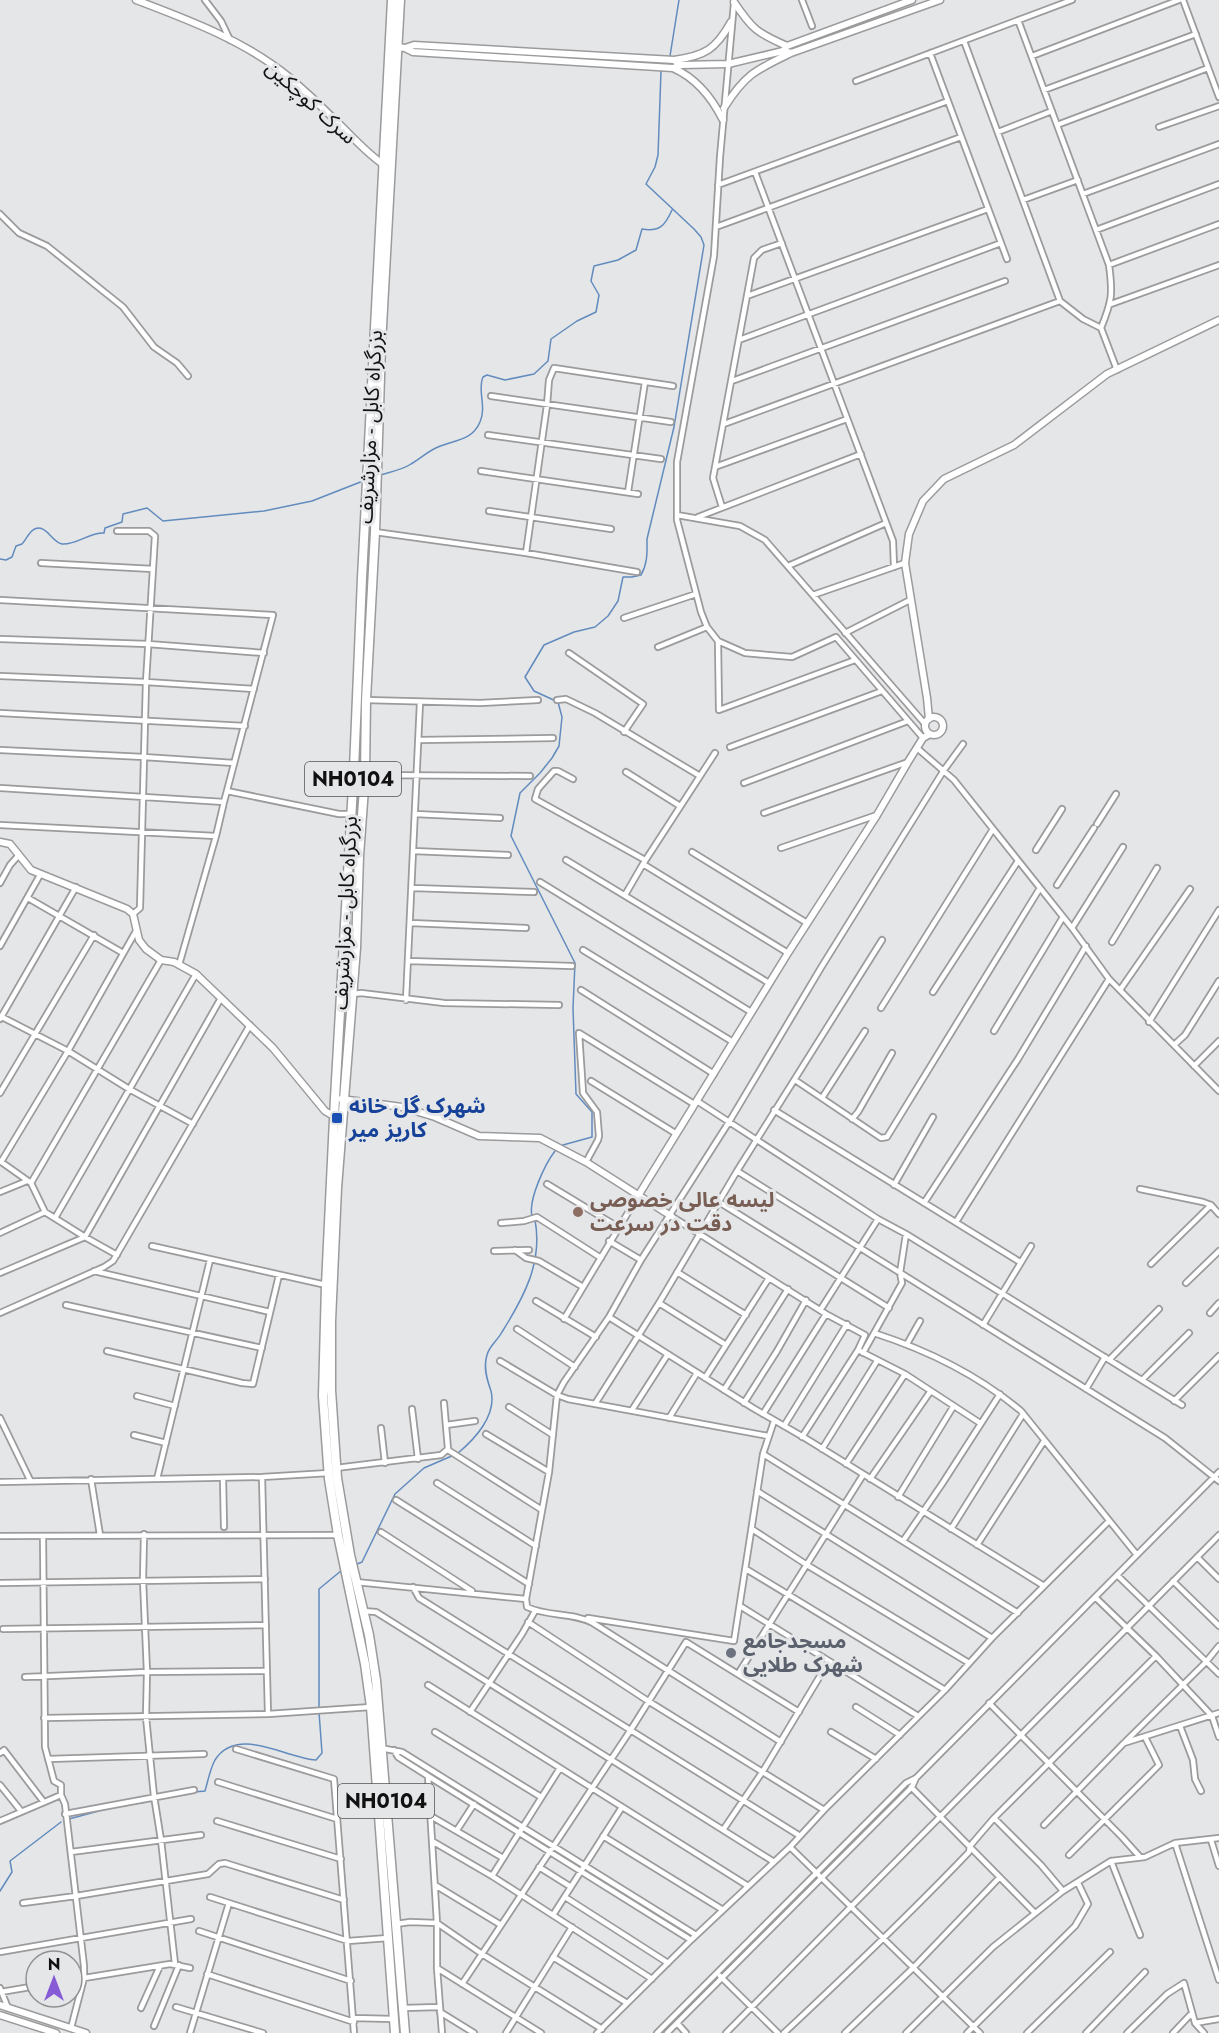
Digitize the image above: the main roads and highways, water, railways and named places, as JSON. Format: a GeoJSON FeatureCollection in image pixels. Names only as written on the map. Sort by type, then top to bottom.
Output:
{"type":"FeatureCollection","features":[{"type":"Feature","properties":{"kind":"highway","name":"بزرگراه کابل - مزارشریف"},"geometry":{"type":"LineString","coordinates":[[350,1572],[340,1531],[323,1396],[327,1354],[350,814],[392,0]]}},
{"type":"Feature","properties":{"kind":"highway","name":"بزرگراه کابل - مزارشریف"},"geometry":{"type":"LineString","coordinates":[[339,1099],[352,994],[365,775],[381,345],[401,47],[400,0]]}},
{"type":"Feature","properties":{"kind":"highway","name":"بزرگراه کابل - مزارشریف"},"geometry":{"type":"LineString","coordinates":[[327,1354],[326,1285],[331,1256]]}},
{"type":"Feature","properties":{"kind":"highway","name":"NH0104"},"geometry":{"type":"LineString","coordinates":[[350,1572],[356,1582],[363,1611],[372,1680],[405,2033]]}},
{"type":"Feature","properties":{"kind":"highway","name":"NH0104"},"geometry":{"type":"LineString","coordinates":[[350,1572],[372,1680],[371,1707],[378,1748],[395,2033]]}},
{"type":"Feature","properties":{"kind":"waterway"},"geometry":{"type":"LineString","coordinates":[[670,56],[679,0]]}},
{"type":"Feature","properties":{"kind":"waterway"},"geometry":{"type":"LineString","coordinates":[[563,1145],[592,1137],[592,1112],[576,1094],[573,1008],[575,963],[511,836],[520,793],[540,773],[559,746],[562,717],[558,702],[534,691],[525,677],[544,645],[574,632],[595,627],[608,616],[618,601],[623,577],[641,575],[646,562],[647,539],[674,427],[704,245],[694,229],[646,184],[655,167],[658,155],[661,71]]}},
{"type":"Feature","properties":{"kind":"waterway"},"geometry":{"type":"LineString","coordinates":[[380,475],[404,468],[434,449],[472,433],[482,416],[481,382],[483,377],[487,375],[505,380],[534,374],[548,361],[551,339],[577,321],[596,312],[599,295],[591,281],[594,266],[618,260],[636,250],[642,229],[653,230],[661,227],[672,210]]}},
{"type":"Feature","properties":{"kind":"waterway"},"geometry":{"type":"LineString","coordinates":[[0,559],[6,560],[12,557],[16,546],[22,544],[36,528],[45,530],[55,541],[68,544],[94,534],[104,533],[105,528],[122,522],[123,514],[147,508],[163,521],[264,511],[312,501],[363,481]]}},
{"type":"Feature","properties":{"kind":"waterway"},"geometry":{"type":"LineString","coordinates":[[532,1216],[531,1209],[535,1192],[542,1173],[555,1151]]}},
{"type":"Feature","properties":{"kind":"waterway"},"geometry":{"type":"LineString","coordinates":[[458,1453],[477,1434],[491,1409],[491,1391],[485,1364],[488,1352],[518,1306],[530,1279],[536,1250],[535,1220]]}},
{"type":"Feature","properties":{"kind":"waterway"},"geometry":{"type":"LineString","coordinates":[[355,1565],[362,1562],[395,1494],[424,1468],[454,1455]]}},
{"type":"Feature","properties":{"kind":"waterway"},"geometry":{"type":"LineString","coordinates":[[319,1707],[319,1589],[342,1570]]}},
{"type":"Feature","properties":{"kind":"waterway"},"geometry":{"type":"LineString","coordinates":[[194,1792],[205,1791],[215,1760],[231,1746],[252,1744],[316,1760],[322,1753],[319,1712]]}},
{"type":"Feature","properties":{"kind":"waterway"},"geometry":{"type":"LineString","coordinates":[[160,1799],[180,1795]]}},
{"type":"Feature","properties":{"kind":"waterway"},"geometry":{"type":"LineString","coordinates":[[113,1807],[147,1802]]}},
{"type":"Feature","properties":{"kind":"waterway"},"geometry":{"type":"LineString","coordinates":[[69,1819],[106,1809]]}},
{"type":"Feature","properties":{"kind":"waterway"},"geometry":{"type":"LineString","coordinates":[[0,1891],[12,1872],[10,1861],[61,1822]]}},
{"type":"Feature","properties":{"kind":"place","name":"شهرک گل خانه کاریز میر"},"geometry":{"type":"Point","coordinates":[337,1118]}},
{"type":"Feature","properties":{"kind":"place","name":"لیسه عالی خصوصی دقت در سرعت"},"geometry":{"type":"Point","coordinates":[578,1212]}},
{"type":"Feature","properties":{"kind":"place","name":"مسجدجامع شهرک طلایی"},"geometry":{"type":"Point","coordinates":[731,1653]}}]}
